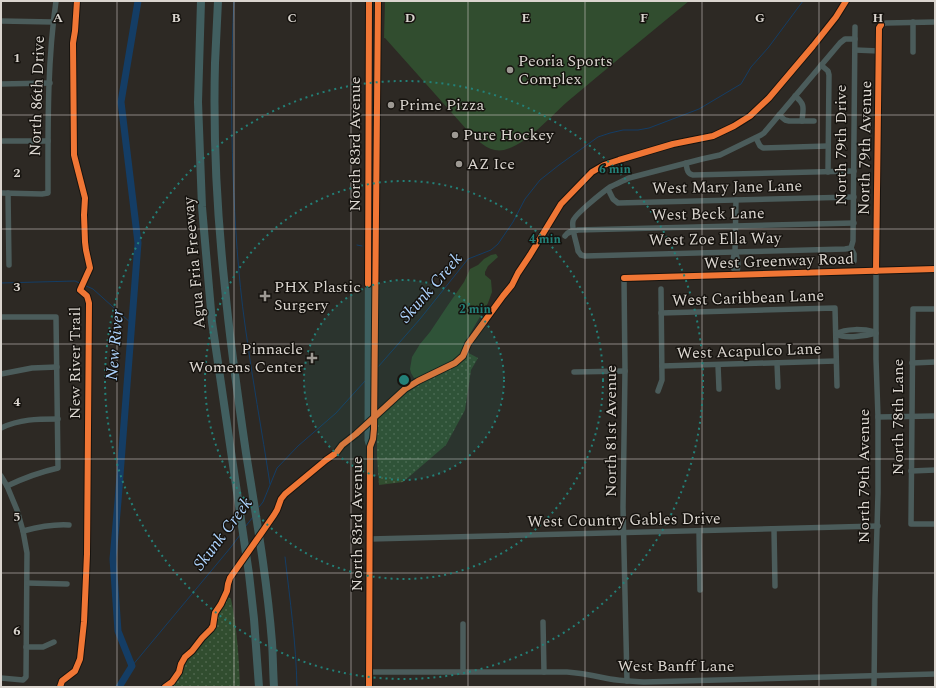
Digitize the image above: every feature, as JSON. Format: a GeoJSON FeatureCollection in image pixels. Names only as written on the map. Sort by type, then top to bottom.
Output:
{"type":"FeatureCollection","features":[{"type":"Feature","properties":{"kind":"highway","name":"Agua Fria Freeway"},"geometry":{"type":"LineString","coordinates":[[201,1],[198,102],[202,207],[212,322],[249,574],[254,620],[258,687]]}},
{"type":"Feature","properties":{"kind":"highway","name":"Agua Fria Freeway"},"geometry":{"type":"LineString","coordinates":[[218,1],[215,64],[215,126],[218,196],[225,289],[246,453],[262,554],[272,643],[274,687]]}},
{"type":"Feature","properties":{"kind":"main road","name":"North 83rd Avenue"},"geometry":{"type":"LineString","coordinates":[[369,1],[369,687]]}},
{"type":"Feature","properties":{"kind":"main road","name":"North 83rd Avenue"},"geometry":{"type":"LineString","coordinates":[[370,447],[374,429],[378,1]]}},
{"type":"Feature","properties":{"kind":"street","name":"North 86th Drive"},"geometry":{"type":"LineString","coordinates":[[8,193],[48,193],[50,83],[53,22],[56,1]]}},
{"type":"Feature","properties":{"kind":"street"},"geometry":{"type":"LineString","coordinates":[[1,22],[53,22]]}},
{"type":"Feature","properties":{"kind":"street"},"geometry":{"type":"LineString","coordinates":[[913,52],[913,22],[935,22]]}},
{"type":"Feature","properties":{"kind":"street","name":"North 79th Avenue"},"geometry":{"type":"LineString","coordinates":[[874,687],[878,526],[876,271],[879,28],[881,25],[886,23],[913,22]]}},
{"type":"Feature","properties":{"kind":"street","name":"North 79th Drive"},"geometry":{"type":"LineString","coordinates":[[854,261],[854,254],[851,248],[854,241],[855,27]]}},
{"type":"Feature","properties":{"kind":"street"},"geometry":{"type":"LineString","coordinates":[[574,231],[573,223],[575,217],[594,199],[608,189],[629,178],[720,155],[764,133],[840,43],[845,39],[855,38]]}},
{"type":"Feature","properties":{"kind":"street"},"geometry":{"type":"LineString","coordinates":[[855,50],[879,50]]}},
{"type":"Feature","properties":{"kind":"street"},"geometry":{"type":"LineString","coordinates":[[821,65],[828,71],[829,75],[828,172]]}},
{"type":"Feature","properties":{"kind":"street"},"geometry":{"type":"LineString","coordinates":[[1,84],[50,83]]}},
{"type":"Feature","properties":{"kind":"street"},"geometry":{"type":"LineString","coordinates":[[795,96],[802,102],[803,105],[802,121]]}},
{"type":"Feature","properties":{"kind":"street"},"geometry":{"type":"LineString","coordinates":[[779,115],[785,120],[814,121]]}},
{"type":"Feature","properties":{"kind":"street"},"geometry":{"type":"LineString","coordinates":[[756,138],[760,146],[763,148],[828,146]]}},
{"type":"Feature","properties":{"kind":"street"},"geometry":{"type":"LineString","coordinates":[[1,141],[48,141]]}},
{"type":"Feature","properties":{"kind":"street"},"geometry":{"type":"LineString","coordinates":[[686,164],[687,172],[693,175],[854,171]]}},
{"type":"Feature","properties":{"kind":"street","name":"West Mary Jane Lane"},"geometry":{"type":"LineString","coordinates":[[608,189],[615,201],[618,203],[854,197]]}},
{"type":"Feature","properties":{"kind":"street"},"geometry":{"type":"LineString","coordinates":[[1,193],[8,193],[9,265]]}},
{"type":"Feature","properties":{"kind":"street"},"geometry":{"type":"LineString","coordinates":[[736,200],[736,252],[733,258],[733,269],[736,275]]}},
{"type":"Feature","properties":{"kind":"street","name":"West Beck Lane"},"geometry":{"type":"LineString","coordinates":[[565,236],[566,233],[574,231],[854,223]]}},
{"type":"Feature","properties":{"kind":"street","name":"West Zoe Ella Way"},"geometry":{"type":"LineString","coordinates":[[574,231],[578,251],[581,255],[593,256],[851,248]]}},
{"type":"Feature","properties":{"kind":"street","name":"West Greenway Road"},"geometry":{"type":"LineString","coordinates":[[624,278],[935,269]]}},
{"type":"Feature","properties":{"kind":"street","name":"North 81st Avenue"},"geometry":{"type":"LineString","coordinates":[[624,278],[623,533],[627,681]]}},
{"type":"Feature","properties":{"kind":"street"},"geometry":{"type":"LineString","coordinates":[[658,391],[662,380],[660,289]]}},
{"type":"Feature","properties":{"kind":"street","name":"West Caribbean Lane"},"geometry":{"type":"LineString","coordinates":[[661,314],[835,308],[836,334]]}},
{"type":"Feature","properties":{"kind":"street","name":"North 78th Lane"},"geometry":{"type":"LineString","coordinates":[[935,309],[913,309],[911,416],[911,524],[935,524]]}},
{"type":"Feature","properties":{"kind":"street"},"geometry":{"type":"LineString","coordinates":[[1,318],[56,317],[58,468],[23,478],[7,486]]}},
{"type":"Feature","properties":{"kind":"street"},"geometry":{"type":"LineString","coordinates":[[837,386],[836,334],[841,331],[867,330],[876,333]]}},
{"type":"Feature","properties":{"kind":"street","name":"West Acapulco Lane"},"geometry":{"type":"LineString","coordinates":[[662,366],[836,361]]}},
{"type":"Feature","properties":{"kind":"street"},"geometry":{"type":"LineString","coordinates":[[912,363],[935,362]]}},
{"type":"Feature","properties":{"kind":"street"},"geometry":{"type":"LineString","coordinates":[[777,363],[778,387]]}},
{"type":"Feature","properties":{"kind":"street"},"geometry":{"type":"LineString","coordinates":[[718,365],[719,389]]}},
{"type":"Feature","properties":{"kind":"street"},"geometry":{"type":"LineString","coordinates":[[1,374],[32,368],[57,367]]}},
{"type":"Feature","properties":{"kind":"street"},"geometry":{"type":"LineString","coordinates":[[574,372],[624,371]]}},
{"type":"Feature","properties":{"kind":"street"},"geometry":{"type":"LineString","coordinates":[[878,417],[935,416]]}},
{"type":"Feature","properties":{"kind":"street"},"geometry":{"type":"LineString","coordinates":[[1,428],[12,423],[32,419],[58,419]]}},
{"type":"Feature","properties":{"kind":"street"},"geometry":{"type":"LineString","coordinates":[[911,471],[935,470]]}},
{"type":"Feature","properties":{"kind":"street"},"geometry":{"type":"LineString","coordinates":[[1,476],[18,510],[27,554],[26,677],[23,680],[1,678]]}},
{"type":"Feature","properties":{"kind":"street"},"geometry":{"type":"LineString","coordinates":[[23,531],[49,526],[69,526]]}},
{"type":"Feature","properties":{"kind":"street","name":"West Country Gables Drive"},"geometry":{"type":"LineString","coordinates":[[370,539],[878,526]]}},
{"type":"Feature","properties":{"kind":"street"},"geometry":{"type":"LineString","coordinates":[[774,529],[775,586]]}},
{"type":"Feature","properties":{"kind":"street"},"geometry":{"type":"LineString","coordinates":[[699,531],[700,590]]}},
{"type":"Feature","properties":{"kind":"street"},"geometry":{"type":"LineString","coordinates":[[27,583],[67,584]]}},
{"type":"Feature","properties":{"kind":"street"},"geometry":{"type":"LineString","coordinates":[[543,622],[544,672]]}},
{"type":"Feature","properties":{"kind":"street"},"geometry":{"type":"LineString","coordinates":[[463,624],[463,672]]}},
{"type":"Feature","properties":{"kind":"street"},"geometry":{"type":"LineString","coordinates":[[26,647],[43,646],[54,642]]}},
{"type":"Feature","properties":{"kind":"street","name":"West Banff Lane"},"geometry":{"type":"LineString","coordinates":[[369,672],[566,672],[582,673],[627,681],[935,674]]}},
{"type":"Feature","properties":{"kind":"green space","name":"Peoria Sports Complex"},"geometry":{"type":"Polygon","coordinates":[[[385,1],[689,1],[567,102],[529,137],[504,150],[493,150],[472,135],[384,38],[385,1]]]}},
{"type":"Feature","properties":{"kind":"green space"},"geometry":{"type":"Polygon","coordinates":[[[496,254],[498,257],[488,266],[485,272],[485,275],[491,280],[492,292],[488,303],[467,339],[460,356],[458,359],[446,366],[418,379],[414,378],[410,369],[412,357],[420,344],[430,332],[464,282],[470,269],[478,265],[484,259],[496,254]]]}},
{"type":"Feature","properties":{"kind":"green space"},"geometry":{"type":"Polygon","coordinates":[[[463,350],[478,358],[471,370],[465,410],[446,445],[403,482],[379,485],[377,413],[404,389],[423,376],[454,362],[463,350]]]}},
{"type":"Feature","properties":{"kind":"green space"},"geometry":{"type":"Polygon","coordinates":[[[225,595],[231,599],[233,610],[240,687],[165,687],[172,682],[179,672],[185,657],[213,626],[215,613],[225,595]]]}},
{"type":"Feature","properties":{"kind":"waterway","name":"New River"},"geometry":{"type":"LineString","coordinates":[[119,687],[132,666],[118,631],[113,559],[138,243],[121,102],[138,1]]}},
{"type":"Feature","properties":{"kind":"waterway"},"geometry":{"type":"LineString","coordinates":[[234,1],[232,131],[237,250],[240,287],[248,345],[270,484]]}},
{"type":"Feature","properties":{"kind":"waterway","name":"Skunk Creek"},"geometry":{"type":"LineString","coordinates":[[378,367],[420,319],[468,259],[491,250],[498,244],[513,222],[525,199],[540,180],[598,137],[623,130],[649,128],[699,109],[741,84],[751,67],[768,48],[803,1]]}},
{"type":"Feature","properties":{"kind":"waterway"},"geometry":{"type":"LineString","coordinates":[[357,245],[362,246]]}},
{"type":"Feature","properties":{"kind":"waterway"},"geometry":{"type":"LineString","coordinates":[[1,283],[75,281],[93,289],[132,324]]}},
{"type":"Feature","properties":{"kind":"waterway","name":"Skunk Creek"},"geometry":{"type":"LineString","coordinates":[[259,507],[263,502],[277,468],[298,446],[336,413],[365,381]]}},
{"type":"Feature","properties":{"kind":"waterway","name":"Skunk Creek"},"geometry":{"type":"LineString","coordinates":[[245,527],[253,517]]}},
{"type":"Feature","properties":{"kind":"waterway","name":"Skunk Creek"},"geometry":{"type":"LineString","coordinates":[[132,666],[240,535]]}},
{"type":"Feature","properties":{"kind":"waterway"},"geometry":{"type":"LineString","coordinates":[[285,557],[294,638],[297,687]]}},
{"type":"Feature","properties":{"kind":"cycle path","name":"New River Trail"},"geometry":{"type":"LineString","coordinates":[[60,687],[62,681],[75,671],[80,659],[84,622],[87,554],[89,303],[87,296],[80,290],[90,268],[85,242],[85,198],[74,155],[73,43],[77,1]]}},
{"type":"Feature","properties":{"kind":"cycle path"},"geometry":{"type":"LineString","coordinates":[[368,284],[369,1]]}},
{"type":"Feature","properties":{"kind":"cycle path"},"geometry":{"type":"LineString","coordinates":[[369,687],[370,447],[374,429],[378,1]]}},
{"type":"Feature","properties":{"kind":"cycle path"},"geometry":{"type":"LineString","coordinates":[[165,687],[172,682],[179,672],[185,657],[213,626],[215,613],[227,591],[230,578],[274,515],[281,499],[285,494],[336,453],[342,445],[405,389],[455,363],[463,356],[468,344],[512,285],[561,204],[592,172],[604,165],[619,160],[673,144],[713,136],[750,116],[769,98],[813,46],[836,17],[846,1]]}},
{"type":"Feature","properties":{"kind":"cycle path"},"geometry":{"type":"LineString","coordinates":[[876,271],[879,28],[881,25]]}},
{"type":"Feature","properties":{"kind":"cycle path"},"geometry":{"type":"LineString","coordinates":[[624,278],[935,269]]}},
{"type":"Feature","properties":{"kind":"place","name":"Peoria Sports Complex"},"geometry":{"type":"Point","coordinates":[510,70]}},
{"type":"Feature","properties":{"kind":"place","name":"Prime Pizza"},"geometry":{"type":"Point","coordinates":[391,105]}},
{"type":"Feature","properties":{"kind":"place","name":"Pure Hockey"},"geometry":{"type":"Point","coordinates":[455,135]}},
{"type":"Feature","properties":{"kind":"place","name":"AZ Ice"},"geometry":{"type":"Point","coordinates":[459,164]}},
{"type":"Feature","properties":{"kind":"place","name":"PHX Plastic Surgery"},"geometry":{"type":"Point","coordinates":[265,296]}},
{"type":"Feature","properties":{"kind":"place","name":"Pinnacle Womens Center"},"geometry":{"type":"Point","coordinates":[312,358]}}]}
